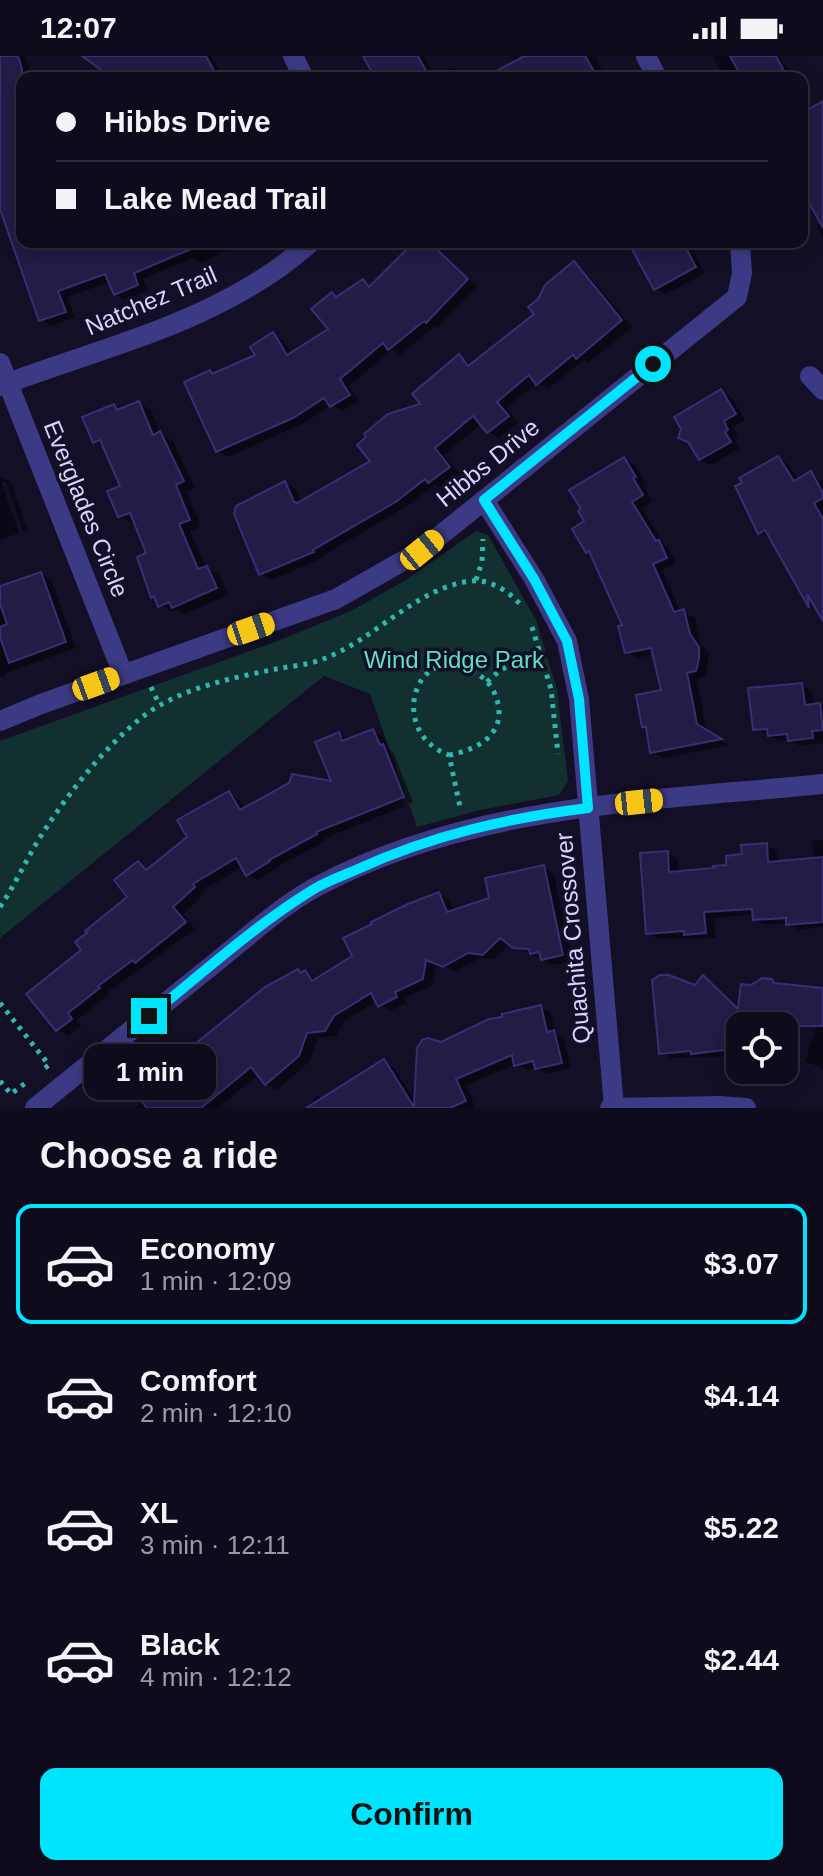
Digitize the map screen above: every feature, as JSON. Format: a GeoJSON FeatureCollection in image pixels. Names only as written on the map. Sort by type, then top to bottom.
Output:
{"type":"FeatureCollection","features":[{"type":"Feature","properties":{"kind":"street","name":"Natchez Trail"},"geometry":{"type":"LineString","coordinates":[[4,385],[128,342],[213,306],[291,260],[304,248]]}},
{"type":"Feature","properties":{"kind":"street","name":"Hibbs Drive"},"geometry":{"type":"LineString","coordinates":[[0,721],[336,599],[422,550],[737,297],[742,273],[740,248]]}},
{"type":"Feature","properties":{"kind":"street","name":"Everglades Circle"},"geometry":{"type":"LineString","coordinates":[[0,363],[4,385],[123,674]]}},
{"type":"Feature","properties":{"kind":"street","name":"Quachita Crossover"},"geometry":{"type":"LineString","coordinates":[[484,500],[534,579],[567,641],[579,699],[612,1108]]}},
{"type":"Feature","properties":{"kind":"street"},"geometry":{"type":"LineString","coordinates":[[35,1108],[256,930],[315,888],[381,858],[434,838],[486,824],[588,808],[823,784]]}},
{"type":"Feature","properties":{"kind":"street"},"geometry":{"type":"LineString","coordinates":[[612,1108],[746,1108]]}},
{"type":"Feature","properties":{"kind":"path"},"geometry":{"type":"LineString","coordinates":[[476,580],[482,562],[483,530]]}},
{"type":"Feature","properties":{"kind":"path"},"geometry":{"type":"LineString","coordinates":[[0,907],[45,830],[82,779],[118,739],[159,704],[235,678],[322,660],[355,644],[451,585],[476,580],[493,584],[523,608]]}},
{"type":"Feature","properties":{"kind":"path"},"geometry":{"type":"LineString","coordinates":[[528,615],[551,689],[560,764]]}},
{"type":"Feature","properties":{"kind":"path"},"geometry":{"type":"LineString","coordinates":[[487,682],[519,660],[542,658]]}},
{"type":"Feature","properties":{"kind":"path"},"geometry":{"type":"LineString","coordinates":[[446,665],[465,667],[487,682],[498,708],[493,734],[478,747],[449,755],[430,744],[419,728],[412,698],[424,676],[446,665]]}},
{"type":"Feature","properties":{"kind":"path"},"geometry":{"type":"LineString","coordinates":[[149,683],[159,704]]}},
{"type":"Feature","properties":{"kind":"path"},"geometry":{"type":"LineString","coordinates":[[449,755],[458,808],[469,805]]}},
{"type":"Feature","properties":{"kind":"path"},"geometry":{"type":"LineString","coordinates":[[0,1003],[49,1065],[40,1072]]}},
{"type":"Feature","properties":{"kind":"path"},"geometry":{"type":"LineString","coordinates":[[0,1081],[11,1094],[30,1080]]}},
{"type":"Feature","properties":{"kind":"green space","name":"Wind Ridge Park"},"geometry":{"type":"Polygon","coordinates":[[[476,531],[488,535],[536,620],[557,690],[568,781],[559,795],[480,810],[417,827],[370,694],[324,676],[0,938],[0,741],[275,642],[351,611],[404,581],[476,531]]]}},
{"type":"Feature","properties":{"kind":"building"},"geometry":{"type":"Polygon","coordinates":[[[0,56],[18,56],[22,72],[16,72],[16,248],[194,248],[134,273],[138,285],[114,295],[105,274],[58,291],[66,312],[39,321],[0,209],[0,56]]]}},
{"type":"Feature","properties":{"kind":"building"},"geometry":{"type":"Polygon","coordinates":[[[82,56],[206,56],[215,72],[104,72],[82,56]]]}},
{"type":"Feature","properties":{"kind":"building"},"geometry":{"type":"Polygon","coordinates":[[[363,56],[418,56],[427,72],[372,72],[363,56]]]}},
{"type":"Feature","properties":{"kind":"building"},"geometry":{"type":"Polygon","coordinates":[[[524,56],[585,56],[594,72],[495,72],[524,56]]]}},
{"type":"Feature","properties":{"kind":"building"},"geometry":{"type":"Polygon","coordinates":[[[730,56],[776,56],[785,72],[739,72],[730,56]]]}},
{"type":"Feature","properties":{"kind":"building"},"geometry":{"type":"Polygon","coordinates":[[[823,101],[823,228],[808,201],[808,110],[823,101]]]}},
{"type":"Feature","properties":{"kind":"building"},"geometry":{"type":"Polygon","coordinates":[[[408,248],[435,248],[468,279],[426,323],[424,321],[388,350],[383,343],[340,379],[350,395],[330,407],[324,398],[293,418],[216,452],[184,382],[210,370],[212,374],[255,355],[250,347],[273,332],[287,355],[328,329],[311,309],[332,292],[336,297],[363,279],[369,287],[408,248]]]}},
{"type":"Feature","properties":{"kind":"building"},"geometry":{"type":"Polygon","coordinates":[[[631,248],[686,248],[696,267],[654,290],[631,248]]]}},
{"type":"Feature","properties":{"kind":"building"},"geometry":{"type":"Polygon","coordinates":[[[574,261],[622,320],[576,359],[573,355],[536,385],[529,375],[497,402],[509,416],[487,433],[473,416],[435,448],[450,467],[428,483],[425,479],[397,501],[314,552],[259,575],[234,514],[236,506],[285,481],[297,503],[370,461],[357,445],[366,437],[364,434],[388,414],[420,404],[412,394],[459,354],[468,366],[534,314],[528,307],[538,299],[545,285],[574,261]]]}},
{"type":"Feature","properties":{"kind":"building"},"geometry":{"type":"Polygon","coordinates":[[[721,389],[736,414],[724,421],[728,430],[725,432],[731,442],[699,460],[688,442],[678,438],[681,429],[674,417],[721,389]]]}},
{"type":"Feature","properties":{"kind":"building"},"geometry":{"type":"Polygon","coordinates":[[[139,401],[153,435],[160,431],[184,481],[176,485],[190,520],[179,524],[198,569],[207,566],[217,588],[172,608],[169,602],[158,607],[154,596],[151,598],[137,557],[146,553],[130,513],[118,517],[107,491],[120,486],[100,440],[93,443],[82,417],[114,404],[117,410],[139,401]]]}},
{"type":"Feature","properties":{"kind":"building"},"geometry":{"type":"Polygon","coordinates":[[[778,456],[794,481],[811,471],[823,493],[823,498],[814,503],[823,519],[823,621],[807,594],[809,608],[765,530],[758,534],[735,486],[742,483],[739,478],[778,456]]]}},
{"type":"Feature","properties":{"kind":"building"},"geometry":{"type":"Polygon","coordinates":[[[624,457],[643,495],[632,502],[656,541],[659,540],[667,558],[653,564],[674,612],[684,609],[690,634],[699,647],[696,671],[687,673],[697,724],[722,739],[650,753],[636,695],[661,690],[651,648],[625,653],[618,626],[622,625],[589,551],[586,553],[572,529],[584,521],[578,511],[581,509],[569,490],[624,457]]]}},
{"type":"Feature","properties":{"kind":"building"},"geometry":{"type":"Polygon","coordinates":[[[41,572],[66,642],[9,663],[0,637],[0,627],[7,624],[0,604],[0,586],[41,572]]]}},
{"type":"Feature","properties":{"kind":"building"},"geometry":{"type":"Polygon","coordinates":[[[802,683],[805,705],[820,703],[823,730],[812,731],[813,738],[788,741],[787,734],[768,736],[767,729],[753,730],[748,688],[802,683]]]}},
{"type":"Feature","properties":{"kind":"building"},"geometry":{"type":"Polygon","coordinates":[[[373,729],[380,745],[383,744],[404,797],[316,832],[246,876],[236,858],[193,884],[195,887],[173,907],[186,922],[135,963],[133,960],[98,986],[100,988],[68,1013],[72,1019],[56,1031],[26,994],[81,950],[75,942],[127,897],[114,880],[138,861],[146,870],[187,837],[177,820],[229,791],[240,810],[289,783],[292,774],[331,781],[315,742],[339,732],[342,741],[373,729]]]}},
{"type":"Feature","properties":{"kind":"building"},"geometry":{"type":"Polygon","coordinates":[[[767,843],[768,862],[823,857],[823,922],[786,925],[786,918],[753,920],[752,909],[704,912],[706,933],[646,934],[640,853],[668,851],[669,872],[726,865],[726,856],[742,854],[741,845],[767,843]]]}},
{"type":"Feature","properties":{"kind":"building"},"geometry":{"type":"Polygon","coordinates":[[[544,865],[563,955],[541,960],[539,952],[530,954],[529,949],[513,948],[500,938],[483,955],[468,953],[443,967],[426,960],[423,979],[395,992],[397,997],[378,1007],[371,993],[334,1016],[325,1031],[307,1033],[299,1056],[265,1085],[251,1067],[201,1108],[147,1108],[135,1093],[265,987],[298,969],[301,973],[305,970],[312,981],[352,956],[343,938],[371,922],[439,892],[447,912],[489,898],[485,878],[544,865]]]}},
{"type":"Feature","properties":{"kind":"building"},"geometry":{"type":"Polygon","coordinates":[[[660,975],[669,975],[695,985],[703,975],[738,1009],[741,984],[751,985],[762,978],[772,979],[774,983],[823,988],[823,1026],[798,1026],[798,1012],[726,1012],[726,1050],[659,1054],[652,980],[660,975]]]}},
{"type":"Feature","properties":{"kind":"building"},"geometry":{"type":"Polygon","coordinates":[[[541,1005],[547,1032],[554,1030],[562,1063],[535,1069],[533,1061],[514,1066],[512,1055],[456,1079],[466,1101],[450,1108],[306,1108],[384,1059],[414,1107],[417,1048],[422,1040],[428,1038],[441,1042],[489,1019],[502,1017],[502,1014],[541,1005]]]}},
{"type":"Feature","properties":{"kind":"route"},"geometry":{"type":"LineString","coordinates":[[149,1016],[268,921],[315,888],[434,838],[486,824],[588,808],[579,699],[567,641],[513,543],[484,500],[653,364]]}}]}
